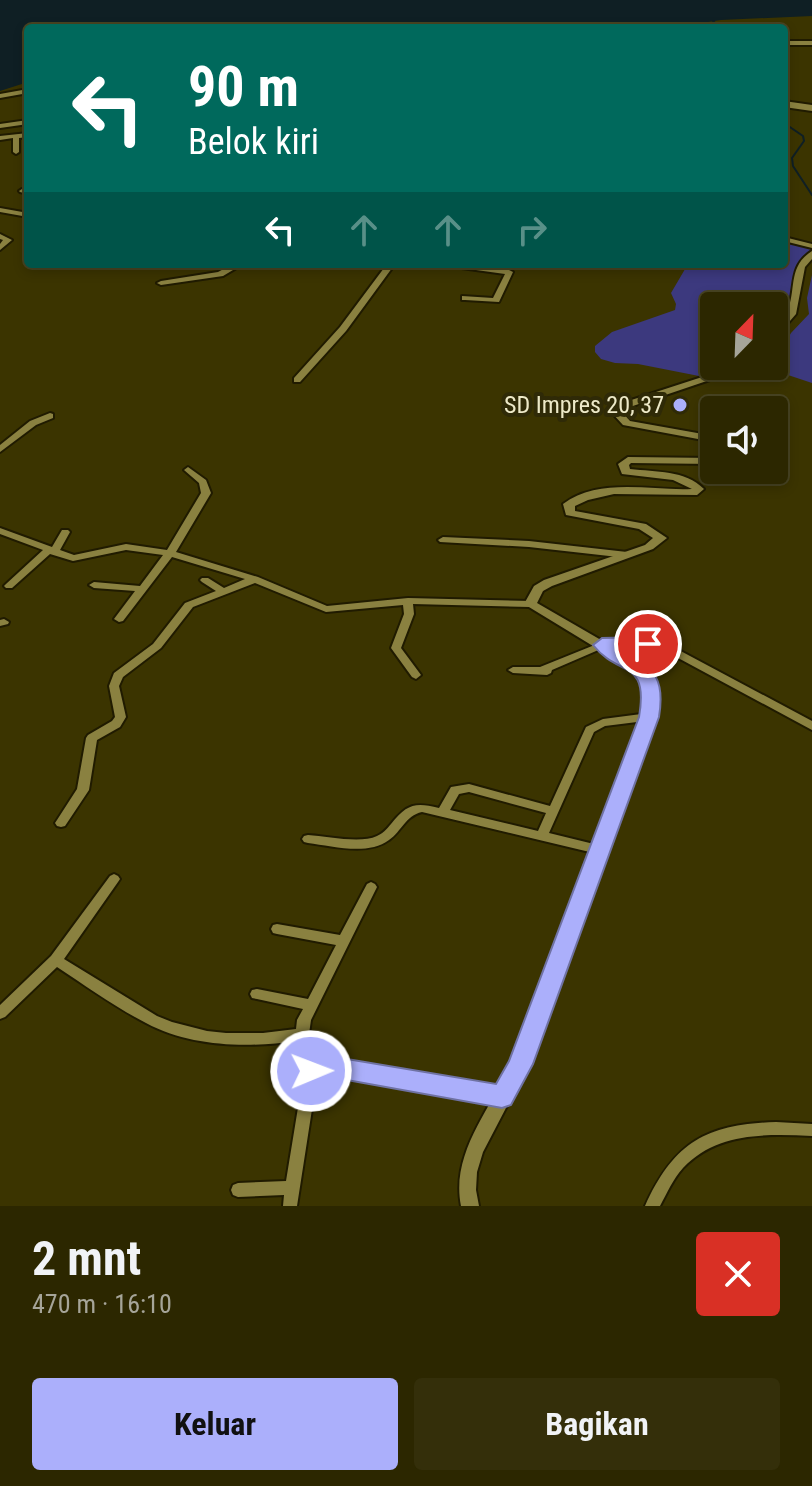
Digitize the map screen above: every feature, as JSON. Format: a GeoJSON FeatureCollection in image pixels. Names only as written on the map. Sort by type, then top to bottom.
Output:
{"type":"FeatureCollection","features":[{"type":"Feature","properties":{"kind":"main road"},"geometry":{"type":"LineString","coordinates":[[0,96],[24,92]]}},
{"type":"Feature","properties":{"kind":"main road"},"geometry":{"type":"LineString","coordinates":[[788,104],[812,108]]}},
{"type":"Feature","properties":{"kind":"street"},"geometry":{"type":"LineString","coordinates":[[788,43],[812,43]]}},
{"type":"Feature","properties":{"kind":"street"},"geometry":{"type":"LineString","coordinates":[[0,126],[24,123]]}},
{"type":"Feature","properties":{"kind":"street"},"geometry":{"type":"LineString","coordinates":[[0,138],[24,135]]}},
{"type":"Feature","properties":{"kind":"street"},"geometry":{"type":"LineString","coordinates":[[16,136],[16,152]]}},
{"type":"Feature","properties":{"kind":"street"},"geometry":{"type":"LineString","coordinates":[[0,210],[24,214]]}},
{"type":"Feature","properties":{"kind":"street"},"geometry":{"type":"LineString","coordinates":[[0,236],[8,240],[0,248]]}},
{"type":"Feature","properties":{"kind":"street"},"geometry":{"type":"LineString","coordinates":[[788,240],[812,246]]}},
{"type":"Feature","properties":{"kind":"street"},"geometry":{"type":"LineString","coordinates":[[788,318],[801,266],[812,254]]}},
{"type":"Feature","properties":{"kind":"street"},"geometry":{"type":"LineString","coordinates":[[161,283],[220,274],[231,268]]}},
{"type":"Feature","properties":{"kind":"street"},"geometry":{"type":"LineString","coordinates":[[297,380],[343,329],[388,268]]}},
{"type":"Feature","properties":{"kind":"street"},"geometry":{"type":"LineString","coordinates":[[465,298],[496,300],[509,272],[478,268]]}},
{"type":"Feature","properties":{"kind":"street"},"geometry":{"type":"LineString","coordinates":[[700,436],[627,423],[619,417],[618,410],[705,380]]}},
{"type":"Feature","properties":{"kind":"street"},"geometry":{"type":"LineString","coordinates":[[0,449],[33,423],[50,416]]}},
{"type":"Feature","properties":{"kind":"street"},"geometry":{"type":"LineString","coordinates":[[530,604],[538,589],[548,583],[659,541],[660,535],[642,526],[570,513],[569,504],[591,495],[619,490],[693,493],[699,489],[694,485],[666,477],[626,472],[622,468],[628,460],[700,461]]}},
{"type":"Feature","properties":{"kind":"street"},"geometry":{"type":"LineString","coordinates":[[119,619],[170,553],[207,490],[203,482],[188,470]]}},
{"type":"Feature","properties":{"kind":"street"},"geometry":{"type":"LineString","coordinates":[[0,531],[51,551],[79,558],[126,547],[170,553],[255,579],[326,609],[408,601],[530,604],[607,646],[648,678],[653,693],[649,717],[520,1064],[473,1158],[467,1188],[470,1206]]}},
{"type":"Feature","properties":{"kind":"street"},"geometry":{"type":"LineString","coordinates":[[9,586],[51,551],[65,532]]}},
{"type":"Feature","properties":{"kind":"street"},"geometry":{"type":"LineString","coordinates":[[443,540],[529,544],[627,555]]}},
{"type":"Feature","properties":{"kind":"street"},"geometry":{"type":"LineString","coordinates":[[61,823],[83,790],[92,738],[116,724],[121,717],[114,686],[118,675],[157,646],[189,605],[255,579]]}},
{"type":"Feature","properties":{"kind":"street"},"geometry":{"type":"LineString","coordinates":[[205,580],[221,590]]}},
{"type":"Feature","properties":{"kind":"street"},"geometry":{"type":"LineString","coordinates":[[94,585],[142,589]]}},
{"type":"Feature","properties":{"kind":"street"},"geometry":{"type":"LineString","coordinates":[[408,601],[409,614],[396,648],[416,675]]}},
{"type":"Feature","properties":{"kind":"street"},"geometry":{"type":"LineString","coordinates":[[513,670],[551,671],[607,646],[648,644],[671,650],[809,726]]}},
{"type":"Feature","properties":{"kind":"street"},"geometry":{"type":"LineString","coordinates":[[542,836],[590,730],[603,723],[649,717]]}},
{"type":"Feature","properties":{"kind":"street"},"geometry":{"type":"LineString","coordinates":[[443,812],[455,790],[469,788],[553,811]]}},
{"type":"Feature","properties":{"kind":"street"},"geometry":{"type":"LineString","coordinates":[[308,839],[374,842],[384,839],[411,809],[443,812],[598,849]]}},
{"type":"Feature","properties":{"kind":"street"},"geometry":{"type":"LineString","coordinates":[[0,1013],[56,960],[114,879]]}},
{"type":"Feature","properties":{"kind":"street"},"geometry":{"type":"LineString","coordinates":[[290,1206],[311,1071],[302,1034],[310,1005],[371,887]]}},
{"type":"Feature","properties":{"kind":"street"},"geometry":{"type":"LineString","coordinates":[[277,929],[344,941]]}},
{"type":"Feature","properties":{"kind":"street"},"geometry":{"type":"LineString","coordinates":[[56,960],[75,969],[152,1020],[169,1027],[227,1041],[267,1040],[302,1034]]}},
{"type":"Feature","properties":{"kind":"street"},"geometry":{"type":"LineString","coordinates":[[257,994],[310,1005]]}},
{"type":"Feature","properties":{"kind":"street"},"geometry":{"type":"LineString","coordinates":[[311,1071],[347,1070],[502,1097]]}},
{"type":"Feature","properties":{"kind":"street"},"geometry":{"type":"LineString","coordinates":[[652,1206],[675,1165],[691,1151],[717,1137],[750,1128],[777,1126],[812,1130]]}},
{"type":"Feature","properties":{"kind":"street"},"geometry":{"type":"LineString","coordinates":[[238,1190],[293,1188]]}},
{"type":"Feature","properties":{"kind":"shaded area"},"geometry":{"type":"Polygon","coordinates":[[[0,0],[812,0],[812,16],[695,24],[24,24],[24,83],[0,91],[0,0]]]}},
{"type":"Feature","properties":{"kind":"shaded area"},"geometry":{"type":"Polygon","coordinates":[[[788,242],[812,245],[812,251],[797,266],[795,295],[788,311],[788,292],[700,292],[700,376],[638,364],[615,363],[601,359],[595,352],[595,346],[612,332],[675,310],[671,293],[686,268],[788,268],[788,242]]]}},
{"type":"Feature","properties":{"kind":"shaded area"},"geometry":{"type":"Polygon","coordinates":[[[812,275],[812,383],[788,375],[788,338],[809,314],[807,298],[812,275]]]}},
{"type":"Feature","properties":{"kind":"waterway"},"geometry":{"type":"LineString","coordinates":[[713,21],[716,24]]}},
{"type":"Feature","properties":{"kind":"waterway"},"geometry":{"type":"LineString","coordinates":[[788,126],[803,136],[804,141],[792,158],[793,166],[812,195]]}},
{"type":"Feature","properties":{"kind":"place","name":"SD Impres 20, 37"},"geometry":{"type":"Point","coordinates":[680,405]}},
{"type":"Feature","properties":{"kind":"route"},"geometry":{"type":"LineString","coordinates":[[311,1071],[347,1070],[502,1097],[520,1064],[556,971],[598,849],[649,717],[653,693],[648,678],[635,665],[602,645],[648,644]]}}]}
